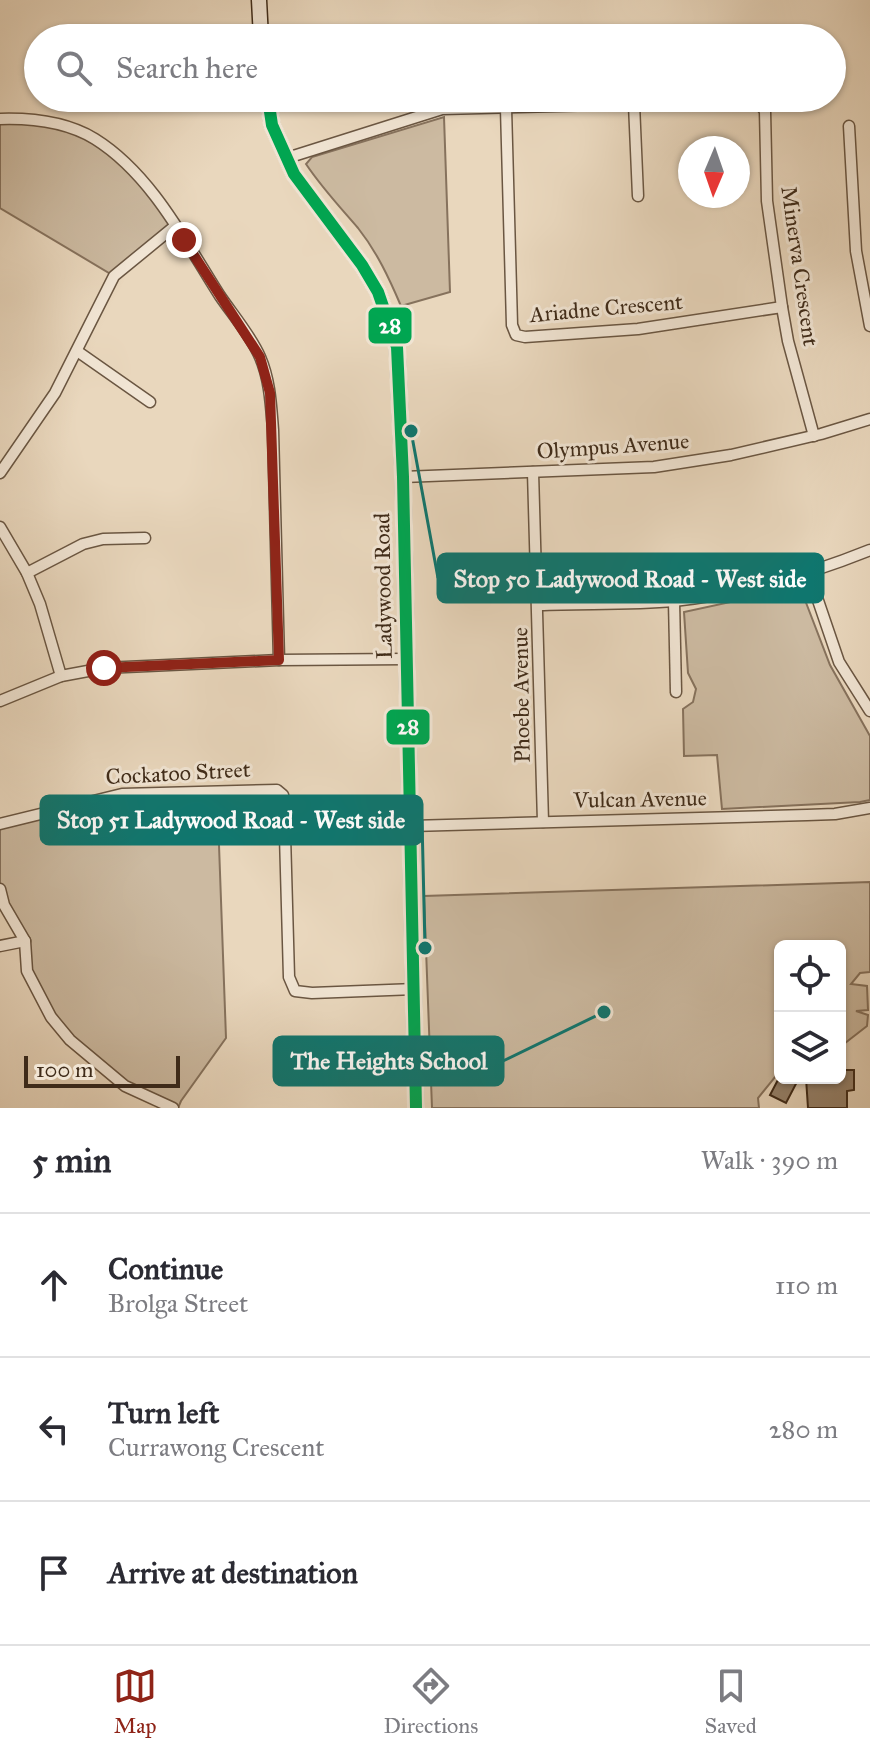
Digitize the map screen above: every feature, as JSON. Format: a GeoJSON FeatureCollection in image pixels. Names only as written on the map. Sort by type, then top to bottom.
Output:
{"type":"FeatureCollection","features":[{"type":"Feature","properties":{"kind":"street"},"geometry":{"type":"LineString","coordinates":[[259,0],[260,24]]}},
{"type":"Feature","properties":{"kind":"street","name":"Ladywood Road"},"geometry":{"type":"LineString","coordinates":[[270,112],[272,125],[294,174],[362,265],[388,317],[397,347],[403,477],[416,1108]]}},
{"type":"Feature","properties":{"kind":"street","name":"Minerva Crescent"},"geometry":{"type":"LineString","coordinates":[[287,158],[433,112]]}},
{"type":"Feature","properties":{"kind":"street","name":"Ariadne Crescent"},"geometry":{"type":"LineString","coordinates":[[506,112],[512,325],[516,335],[539,337],[638,329],[782,307]]}},
{"type":"Feature","properties":{"kind":"street"},"geometry":{"type":"LineString","coordinates":[[634,112],[638,196]]}},
{"type":"Feature","properties":{"kind":"street","name":"Minerva Crescent"},"geometry":{"type":"LineString","coordinates":[[764,112],[767,201],[782,307],[814,436]]}},
{"type":"Feature","properties":{"kind":"street"},"geometry":{"type":"LineString","coordinates":[[0,119],[28,118],[60,125],[92,137],[118,155],[175,226],[260,357],[270,393],[279,660]]}},
{"type":"Feature","properties":{"kind":"street"},"geometry":{"type":"LineString","coordinates":[[849,126],[856,251],[870,326]]}},
{"type":"Feature","properties":{"kind":"street"},"geometry":{"type":"LineString","coordinates":[[0,473],[55,393],[114,276],[175,226]]}},
{"type":"Feature","properties":{"kind":"street"},"geometry":{"type":"LineString","coordinates":[[77,351],[150,402]]}},
{"type":"Feature","properties":{"kind":"street","name":"Olympus Avenue"},"geometry":{"type":"LineString","coordinates":[[403,477],[654,467],[731,455],[814,436],[870,419]]}},
{"type":"Feature","properties":{"kind":"street","name":"Phoebe Avenue"},"geometry":{"type":"LineString","coordinates":[[533,472],[543,822]]}},
{"type":"Feature","properties":{"kind":"street"},"geometry":{"type":"LineString","coordinates":[[0,527],[27,573],[40,604],[61,676]]}},
{"type":"Feature","properties":{"kind":"street"},"geometry":{"type":"LineString","coordinates":[[27,573],[83,544],[103,539],[145,538]]}},
{"type":"Feature","properties":{"kind":"street"},"geometry":{"type":"LineString","coordinates":[[539,605],[674,601],[809,574],[870,550]]}},
{"type":"Feature","properties":{"kind":"street"},"geometry":{"type":"LineString","coordinates":[[809,574],[839,662],[870,711]]}},
{"type":"Feature","properties":{"kind":"street"},"geometry":{"type":"LineString","coordinates":[[674,601],[676,692]]}},
{"type":"Feature","properties":{"kind":"street"},"geometry":{"type":"LineString","coordinates":[[0,701],[61,676],[104,668],[279,660],[406,659]]}},
{"type":"Feature","properties":{"kind":"street","name":"Cockatoo Street"},"geometry":{"type":"LineString","coordinates":[[0,824],[122,794],[277,790],[284,800],[289,977],[295,991],[415,989]]}},
{"type":"Feature","properties":{"kind":"street","name":"Vulcan Avenue"},"geometry":{"type":"LineString","coordinates":[[411,826],[821,815],[870,808]]}},
{"type":"Feature","properties":{"kind":"street"},"geometry":{"type":"LineString","coordinates":[[0,889],[4,905],[25,941],[27,971],[33,987],[51,1017],[70,1040],[125,1086],[173,1108]]}},
{"type":"Feature","properties":{"kind":"street"},"geometry":{"type":"LineString","coordinates":[[0,946],[25,941]]}},
{"type":"Feature","properties":{"kind":"shaded area"},"geometry":{"type":"Polygon","coordinates":[[[444,117],[450,292],[401,306],[371,246],[306,164],[312,157],[444,117]]]}},
{"type":"Feature","properties":{"kind":"shaded area"},"geometry":{"type":"Polygon","coordinates":[[[0,119],[60,125],[118,155],[175,226],[114,276],[0,208],[0,119]]]}},
{"type":"Feature","properties":{"kind":"shaded area"},"geometry":{"type":"Polygon","coordinates":[[[800,587],[830,665],[870,736],[870,800],[722,809],[717,755],[684,756],[683,709],[693,702],[696,689],[688,673],[684,612],[800,587]]]}},
{"type":"Feature","properties":{"kind":"shaded area"},"geometry":{"type":"Polygon","coordinates":[[[217,790],[226,1038],[178,1108],[173,1108],[125,1086],[70,1040],[33,987],[26,951],[0,889],[0,824],[92,799],[217,790]]]}},
{"type":"Feature","properties":{"kind":"shaded area"},"geometry":{"type":"Polygon","coordinates":[[[870,882],[870,972],[860,973],[851,984],[867,986],[868,1010],[856,1011],[868,1015],[867,1026],[846,1042],[846,940],[774,940],[774,1078],[758,1098],[759,1108],[432,1108],[424,896],[870,882]]]}},
{"type":"Feature","properties":{"kind":"building"},"geometry":{"type":"Polygon","coordinates":[[[846,1070],[854,1070],[854,1090],[847,1091],[847,1108],[808,1108],[806,1084],[846,1084],[846,1070]]]}},
{"type":"Feature","properties":{"kind":"building"},"geometry":{"type":"Polygon","coordinates":[[[776,1084],[796,1084],[786,1103],[770,1095],[776,1084]]]}},
{"type":"Feature","properties":{"kind":"transit line","name":"28"},"geometry":{"type":"LineString","coordinates":[[270,112],[272,125],[294,174],[362,265],[378,292],[397,347],[403,477],[416,1108]]}},
{"type":"Feature","properties":{"kind":"place","name":"Stop 50 Ladywood Road - West side"},"geometry":{"type":"Point","coordinates":[411,431]}},
{"type":"Feature","properties":{"kind":"place","name":"Stop 51 Ladywood Road - West side"},"geometry":{"type":"Point","coordinates":[425,948]}},
{"type":"Feature","properties":{"kind":"place","name":"The Heights School"},"geometry":{"type":"Point","coordinates":[604,1012]}},
{"type":"Feature","properties":{"kind":"route"},"geometry":{"type":"LineString","coordinates":[[104,668],[279,660],[270,393],[260,357],[184,240]]}}]}
